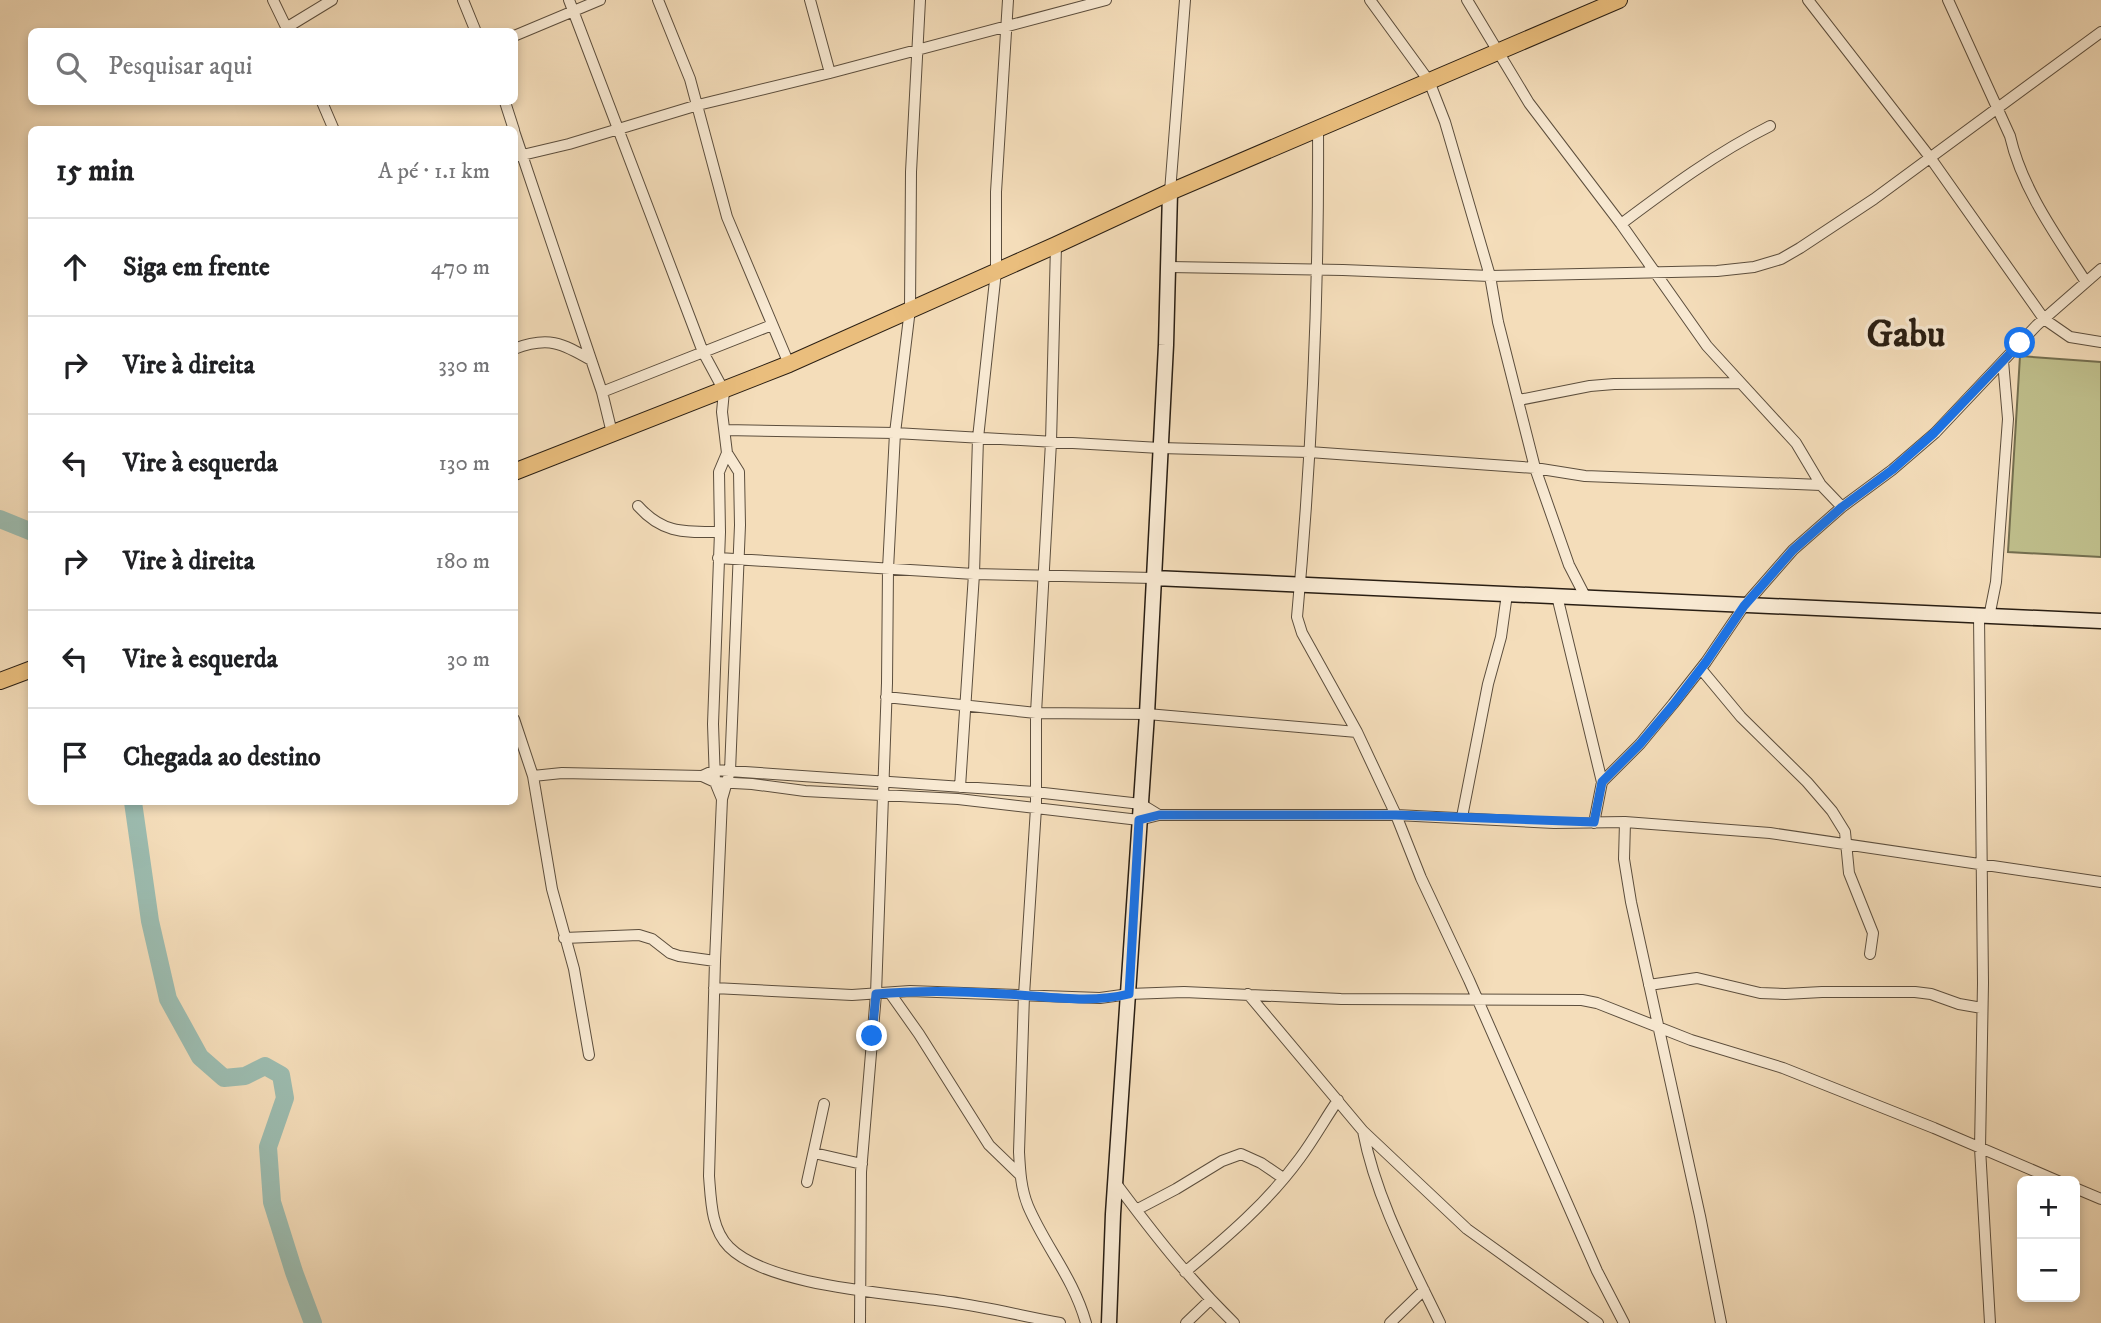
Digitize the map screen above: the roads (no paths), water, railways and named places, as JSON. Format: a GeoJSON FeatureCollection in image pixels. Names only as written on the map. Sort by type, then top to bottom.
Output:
{"type":"FeatureCollection","features":[{"type":"Feature","properties":{"kind":"main road"},"geometry":{"type":"LineString","coordinates":[[518,470],[789,364],[1170,192],[1619,0]]}},
{"type":"Feature","properties":{"kind":"main road"},"geometry":{"type":"LineString","coordinates":[[1108,1323],[1147,714],[1169,267],[1170,192]]}},
{"type":"Feature","properties":{"kind":"main road"},"geometry":{"type":"LineString","coordinates":[[1154,578],[2101,621]]}},
{"type":"Feature","properties":{"kind":"main road"},"geometry":{"type":"LineString","coordinates":[[0,681],[28,670]]}},
{"type":"Feature","properties":{"kind":"street"},"geometry":{"type":"LineString","coordinates":[[273,0],[286,28]]}},
{"type":"Feature","properties":{"kind":"street"},"geometry":{"type":"LineString","coordinates":[[290,28],[332,0]]}},
{"type":"Feature","properties":{"kind":"street"},"geometry":{"type":"LineString","coordinates":[[463,0],[474,28]]}},
{"type":"Feature","properties":{"kind":"street"},"geometry":{"type":"LineString","coordinates":[[569,0],[703,352],[724,391],[722,412],[727,453],[739,472],[730,771],[722,799],[709,1176],[711,1203],[719,1236],[738,1255],[765,1269],[860,1290],[953,1302],[1060,1323]]}},
{"type":"Feature","properties":{"kind":"street"},"geometry":{"type":"LineString","coordinates":[[518,34],[600,0]]}},
{"type":"Feature","properties":{"kind":"street"},"geometry":{"type":"LineString","coordinates":[[658,0],[680,49],[698,104],[727,217],[789,364]]}},
{"type":"Feature","properties":{"kind":"street"},"geometry":{"type":"LineString","coordinates":[[810,0],[830,73]]}},
{"type":"Feature","properties":{"kind":"street"},"geometry":{"type":"LineString","coordinates":[[860,1323],[862,1164],[876,994],[888,569],[895,433],[910,309],[911,172],[920,0]]}},
{"type":"Feature","properties":{"kind":"street"},"geometry":{"type":"LineString","coordinates":[[960,787],[974,574],[978,438],[996,271],[996,192],[1008,0]]}},
{"type":"Feature","properties":{"kind":"street"},"geometry":{"type":"LineString","coordinates":[[612,433],[592,360],[518,156],[698,104],[830,73],[1106,0]]}},
{"type":"Feature","properties":{"kind":"street"},"geometry":{"type":"LineString","coordinates":[[1170,192],[1185,0]]}},
{"type":"Feature","properties":{"kind":"street"},"geometry":{"type":"LineString","coordinates":[[1370,0],[1429,80],[1445,122],[1490,276],[1498,322],[1535,468],[1569,565],[1586,598]]}},
{"type":"Feature","properties":{"kind":"street"},"geometry":{"type":"LineString","coordinates":[[1467,0],[1530,103],[1621,224],[1707,346],[1796,443],[1821,485],[1842,507]]}},
{"type":"Feature","properties":{"kind":"street"},"geometry":{"type":"LineString","coordinates":[[1808,0],[1929,156],[2045,318],[2070,337],[2101,342]]}},
{"type":"Feature","properties":{"kind":"street"},"geometry":{"type":"LineString","coordinates":[[1948,0],[2010,136],[2032,194],[2086,282]]}},
{"type":"Feature","properties":{"kind":"street"},"geometry":{"type":"LineString","coordinates":[[1169,267],[1490,276],[1742,269],[1780,259],[1874,199],[2101,32]]}},
{"type":"Feature","properties":{"kind":"street"},"geometry":{"type":"LineString","coordinates":[[323,105],[332,126]]}},
{"type":"Feature","properties":{"kind":"street"},"geometry":{"type":"LineString","coordinates":[[506,105],[513,126]]}},
{"type":"Feature","properties":{"kind":"street"},"geometry":{"type":"LineString","coordinates":[[1621,224],[1719,153],[1770,126]]}},
{"type":"Feature","properties":{"kind":"street"},"geometry":{"type":"LineString","coordinates":[[1318,128],[1319,217],[1309,452],[1297,617],[1302,633],[1357,732],[1396,815],[1421,878],[1597,1271],[1624,1323]]}},
{"type":"Feature","properties":{"kind":"street"},"geometry":{"type":"LineString","coordinates":[[1056,245],[1051,442],[1036,713],[1036,808],[1019,1120],[1020,1175],[1028,1206],[1077,1293],[1086,1323]]}},
{"type":"Feature","properties":{"kind":"street"},"geometry":{"type":"LineString","coordinates":[[1602,782],[1640,744],[1701,669],[1744,606],[1793,550],[1934,433],[2045,318],[2101,269]]}},
{"type":"Feature","properties":{"kind":"street"},"geometry":{"type":"LineString","coordinates":[[602,391],[772,325]]}},
{"type":"Feature","properties":{"kind":"street"},"geometry":{"type":"LineString","coordinates":[[518,348],[538,341],[564,345],[592,360]]}},
{"type":"Feature","properties":{"kind":"street"},"geometry":{"type":"LineString","coordinates":[[1990,1323],[1980,1147],[1980,863],[1984,616],[1996,582],[2008,419],[2003,361]]}},
{"type":"Feature","properties":{"kind":"street"},"geometry":{"type":"LineString","coordinates":[[1519,400],[1614,384],[1739,383]]}},
{"type":"Feature","properties":{"kind":"street"},"geometry":{"type":"LineString","coordinates":[[725,430],[895,433],[1160,448],[1309,452],[1535,468],[1585,476],[1821,485]]}},
{"type":"Feature","properties":{"kind":"street"},"geometry":{"type":"LineString","coordinates":[[722,799],[715,782],[713,724],[720,531],[719,472],[727,453]]}},
{"type":"Feature","properties":{"kind":"street"},"geometry":{"type":"LineString","coordinates":[[638,506],[663,527],[692,532],[720,531]]}},
{"type":"Feature","properties":{"kind":"street"},"geometry":{"type":"LineString","coordinates":[[718,558],[974,574],[1154,578]]}},
{"type":"Feature","properties":{"kind":"street"},"geometry":{"type":"LineString","coordinates":[[1462,817],[1488,684],[1501,637],[1507,594]]}},
{"type":"Feature","properties":{"kind":"street"},"geometry":{"type":"LineString","coordinates":[[1557,596],[1602,782],[1594,822]]}},
{"type":"Feature","properties":{"kind":"street"},"geometry":{"type":"LineString","coordinates":[[1701,669],[1741,717],[1807,782],[1832,811],[1845,832],[1849,873],[1873,933],[1870,954]]}},
{"type":"Feature","properties":{"kind":"street"},"geometry":{"type":"LineString","coordinates":[[886,697],[1036,713],[1147,714],[1357,732]]}},
{"type":"Feature","properties":{"kind":"street"},"geometry":{"type":"LineString","coordinates":[[518,731],[533,776],[552,889],[576,982],[590,1055]]}},
{"type":"Feature","properties":{"kind":"street"},"geometry":{"type":"LineString","coordinates":[[702,776],[715,770],[1035,792],[1141,804],[1159,815]]}},
{"type":"Feature","properties":{"kind":"street"},"geometry":{"type":"LineString","coordinates":[[533,776],[562,773],[702,776],[715,782],[805,792],[958,799],[1139,820],[1159,815],[1396,815],[1625,822],[1770,833],[2101,882]]}},
{"type":"Feature","properties":{"kind":"street"},"geometry":{"type":"LineString","coordinates":[[1625,822],[1624,859],[1627,883],[1721,1323]]}},
{"type":"Feature","properties":{"kind":"street"},"geometry":{"type":"LineString","coordinates":[[565,938],[639,936],[652,939],[670,953],[679,956],[715,961]]}},
{"type":"Feature","properties":{"kind":"street"},"geometry":{"type":"LineString","coordinates":[[1649,985],[1697,978],[1760,993],[1785,995],[1822,992],[1915,992],[1982,1008]]}},
{"type":"Feature","properties":{"kind":"street"},"geometry":{"type":"LineString","coordinates":[[714,988],[852,995],[910,991],[1100,999],[1129,994],[1184,992],[1341,999],[1582,1000],[1597,1003],[1691,1040],[1783,1068],[2047,1176]]}},
{"type":"Feature","properties":{"kind":"street"},"geometry":{"type":"LineString","coordinates":[[890,993],[989,1145],[1020,1175]]}},
{"type":"Feature","properties":{"kind":"street"},"geometry":{"type":"LineString","coordinates":[[1248,994],[1363,1131],[1467,1229],[1598,1323]]}},
{"type":"Feature","properties":{"kind":"street"},"geometry":{"type":"LineString","coordinates":[[1185,1272],[1230,1235],[1283,1178],[1299,1159],[1338,1100]]}},
{"type":"Feature","properties":{"kind":"street"},"geometry":{"type":"LineString","coordinates":[[807,1182],[824,1104]]}},
{"type":"Feature","properties":{"kind":"street"},"geometry":{"type":"LineString","coordinates":[[1363,1131],[1368,1158],[1387,1209],[1440,1323]]}},
{"type":"Feature","properties":{"kind":"street"},"geometry":{"type":"LineString","coordinates":[[814,1153],[862,1164]]}},
{"type":"Feature","properties":{"kind":"street"},"geometry":{"type":"LineString","coordinates":[[1136,1210],[1222,1161],[1241,1154],[1261,1163],[1283,1178]]}},
{"type":"Feature","properties":{"kind":"street"},"geometry":{"type":"LineString","coordinates":[[1115,1182],[1185,1272],[1234,1323]]}},
{"type":"Feature","properties":{"kind":"street"},"geometry":{"type":"LineString","coordinates":[[2080,1190],[2101,1199]]}},
{"type":"Feature","properties":{"kind":"street"},"geometry":{"type":"LineString","coordinates":[[1390,1323],[1424,1290]]}},
{"type":"Feature","properties":{"kind":"street"},"geometry":{"type":"LineString","coordinates":[[1186,1323],[1210,1300]]}},
{"type":"Feature","properties":{"kind":"waterway"},"geometry":{"type":"LineString","coordinates":[[0,519],[28,530]]}},
{"type":"Feature","properties":{"kind":"waterway"},"geometry":{"type":"LineString","coordinates":[[133,805],[150,921],[168,999],[200,1057],[224,1078],[245,1076],[265,1066],[281,1075],[285,1098],[268,1147],[272,1202],[313,1323]]}},
{"type":"Feature","properties":{"kind":"district","name":"Gabu"},"geometry":{"type":"Point","coordinates":[1906,333]}}]}
